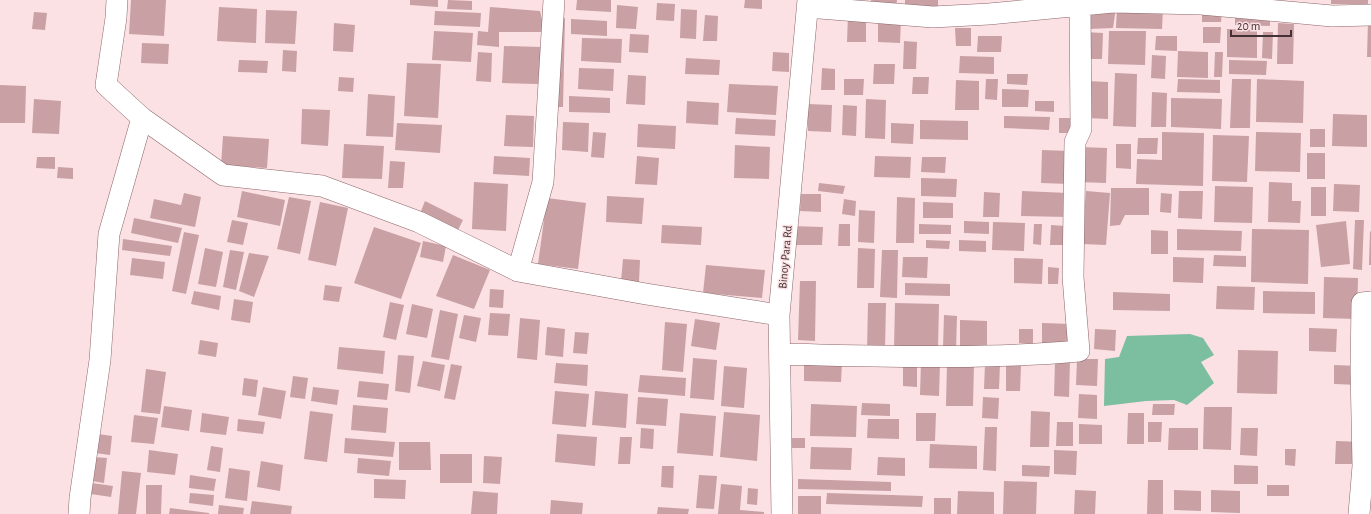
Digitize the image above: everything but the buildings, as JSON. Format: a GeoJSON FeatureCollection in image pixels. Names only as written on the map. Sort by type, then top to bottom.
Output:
{"type":"FeatureCollection","features":[{"type":"Feature","properties":{"kind":"street"},"geometry":{"type":"LineString","coordinates":[[117,0],[116,18],[106,85],[142,118],[223,176],[322,186],[419,222],[518,271],[646,294],[779,315]]}},
{"type":"Feature","properties":{"kind":"street"},"geometry":{"type":"LineString","coordinates":[[518,271],[543,182],[554,0]]}},
{"type":"Feature","properties":{"kind":"street"},"geometry":{"type":"LineString","coordinates":[[807,3],[933,17],[989,14],[1113,2],[1201,4],[1332,16],[1371,16]]}},
{"type":"Feature","properties":{"kind":"street","name":"Binoy Para Rd"},"geometry":{"type":"LineString","coordinates":[[782,514],[779,315],[807,3]]}},
{"type":"Feature","properties":{"kind":"street"},"geometry":{"type":"LineString","coordinates":[[780,354],[923,357],[1034,355],[1079,351],[1073,277],[1075,142],[1081,129],[1080,5]]}},
{"type":"Feature","properties":{"kind":"street"},"geometry":{"type":"LineString","coordinates":[[79,514],[100,360],[109,234],[142,118]]}},
{"type":"Feature","properties":{"kind":"street"},"geometry":{"type":"LineString","coordinates":[[1359,514],[1363,466],[1361,369],[1362,303],[1371,302]]}},
{"type":"Feature","properties":{"kind":"shaded area"},"geometry":{"type":"Polygon","coordinates":[[[1190,334],[1203,338],[1214,355],[1201,362],[1214,383],[1187,405],[1174,400],[1146,401],[1104,406],[1105,359],[1119,357],[1127,336],[1190,334]]]}}]}
